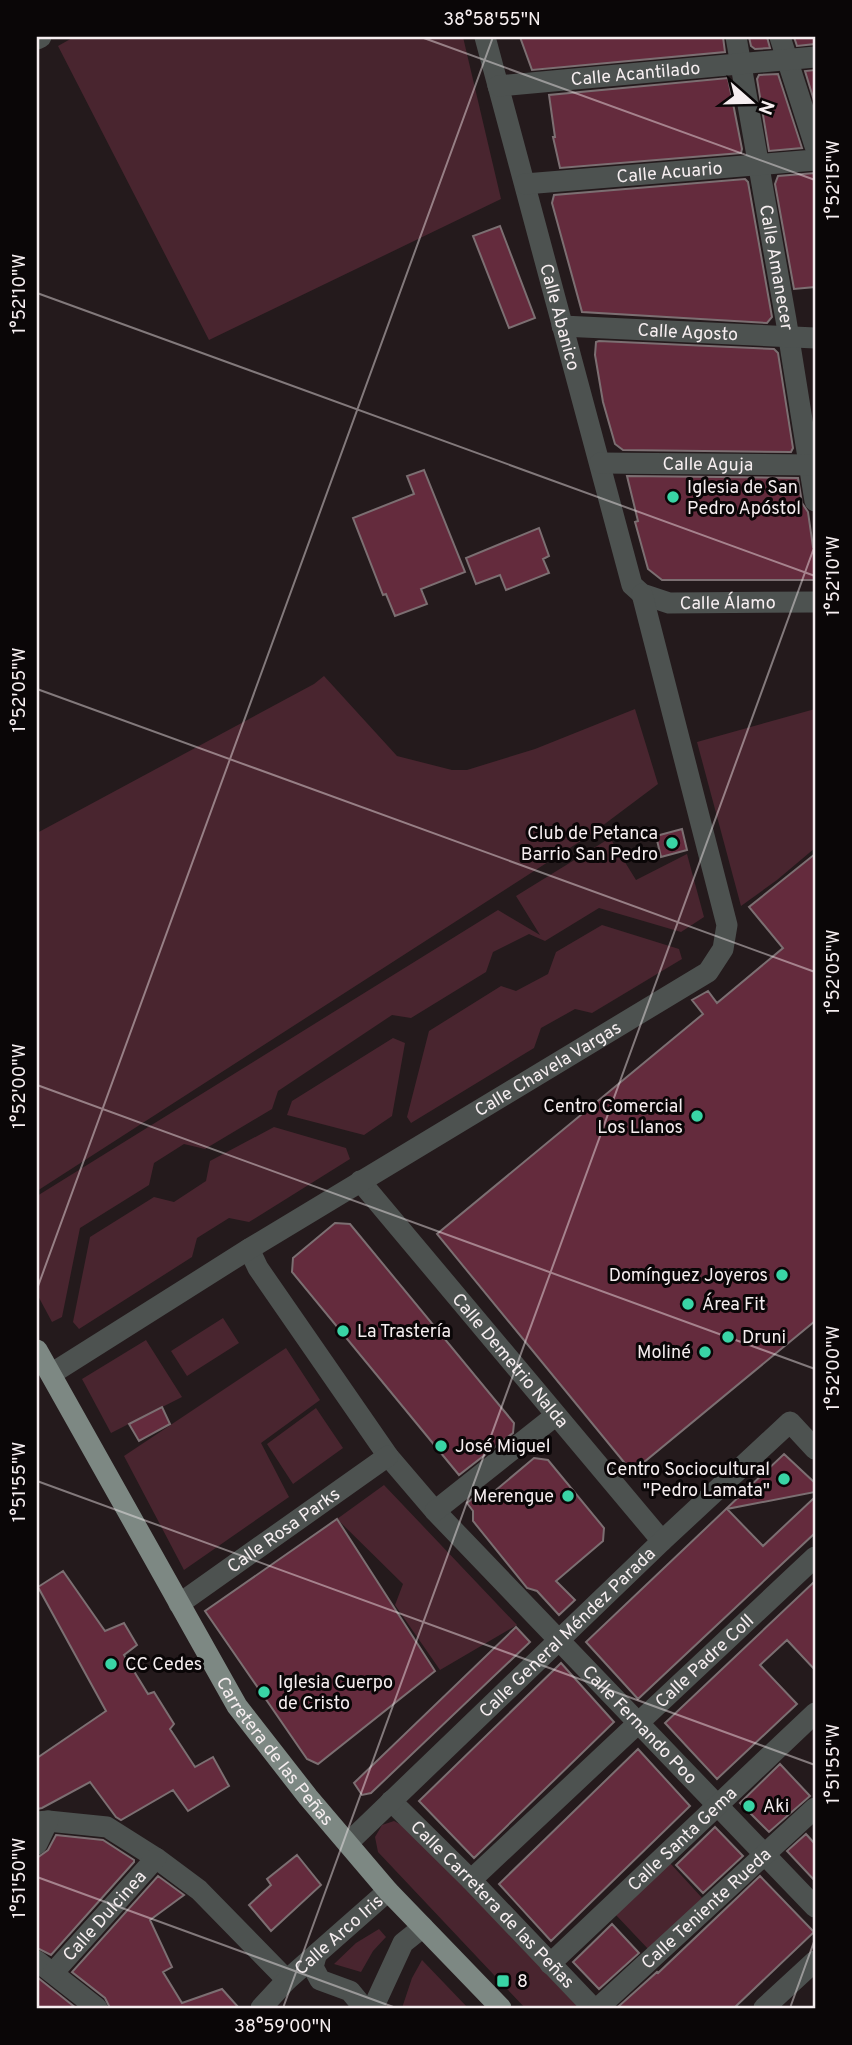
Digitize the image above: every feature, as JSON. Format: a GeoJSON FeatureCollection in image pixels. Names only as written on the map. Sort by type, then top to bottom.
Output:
{"type":"FeatureCollection","features":[{"type":"Feature","properties":{"kind":"main road","name":"Carretera de las Peñas"},"geometry":{"type":"LineString","coordinates":[[37,1350],[237,1706],[388,1891],[501,2008]]}},
{"type":"Feature","properties":{"kind":"street","name":"Calle Abanico"},"geometry":{"type":"LineString","coordinates":[[485,37],[632,584],[642,594]]}},
{"type":"Feature","properties":{"kind":"street","name":"Calle Amanecer"},"geometry":{"type":"LineString","coordinates":[[736,37],[812,465],[815,501]]}},
{"type":"Feature","properties":{"kind":"street"},"geometry":{"type":"LineString","coordinates":[[780,37],[815,146]]}},
{"type":"Feature","properties":{"kind":"street","name":"Calle Acantilado"},"geometry":{"type":"LineString","coordinates":[[498,86],[815,57]]}},
{"type":"Feature","properties":{"kind":"street","name":"Calle Acuario"},"geometry":{"type":"LineString","coordinates":[[525,184],[815,160]]}},
{"type":"Feature","properties":{"kind":"street","name":"Calle Agosto"},"geometry":{"type":"LineString","coordinates":[[562,326],[815,338]]}},
{"type":"Feature","properties":{"kind":"street","name":"Calle Aguja"},"geometry":{"type":"LineString","coordinates":[[600,463],[812,465]]}},
{"type":"Feature","properties":{"kind":"street","name":"Calle Álamo"},"geometry":{"type":"LineString","coordinates":[[642,594],[669,603],[815,602]]}},
{"type":"Feature","properties":{"kind":"street","name":"Calle Chavela Vargas"},"geometry":{"type":"LineString","coordinates":[[51,1374],[360,1181],[708,972],[723,949],[727,925],[642,594]]}},
{"type":"Feature","properties":{"kind":"street","name":"Calle Demetrio Nalda"},"geometry":{"type":"LineString","coordinates":[[360,1181],[662,1541]]}},
{"type":"Feature","properties":{"kind":"street","name":"Calle Fernando Poo"},"geometry":{"type":"LineString","coordinates":[[249,1249],[258,1268],[387,1455],[435,1511],[815,1907]]}},
{"type":"Feature","properties":{"kind":"street"},"geometry":{"type":"LineString","coordinates":[[435,1511],[555,1416]]}},
{"type":"Feature","properties":{"kind":"street","name":"Calle General Méndez Parada"},"geometry":{"type":"LineString","coordinates":[[348,1843],[662,1541],[790,1422],[815,1449]]}},
{"type":"Feature","properties":{"kind":"street","name":"Calle Rosa Parks"},"geometry":{"type":"LineString","coordinates":[[179,1604],[387,1455]]}},
{"type":"Feature","properties":{"kind":"street","name":"Calle Padre Coll"},"geometry":{"type":"LineString","coordinates":[[471,1880],[815,1557]]}},
{"type":"Feature","properties":{"kind":"street","name":"Calle Santa Gema"},"geometry":{"type":"LineString","coordinates":[[550,1964],[815,1713]]}},
{"type":"Feature","properties":{"kind":"street","name":"Calle Carretera de las Peñas"},"geometry":{"type":"LineString","coordinates":[[391,1801],[595,2008]]}},
{"type":"Feature","properties":{"kind":"street","name":"Calle Teniente Rueda"},"geometry":{"type":"LineString","coordinates":[[595,2008],[815,1808]]}},
{"type":"Feature","properties":{"kind":"street"},"geometry":{"type":"LineString","coordinates":[[37,1844],[43,1821],[107,1828],[156,1858],[199,1890],[287,1980]]}},
{"type":"Feature","properties":{"kind":"street","name":"Calle Dulcinea"},"geometry":{"type":"LineString","coordinates":[[45,1967],[156,1858]]}},
{"type":"Feature","properties":{"kind":"street","name":"Calle Arco Iris"},"geometry":{"type":"LineString","coordinates":[[261,2008],[287,1980],[388,1891]]}},
{"type":"Feature","properties":{"kind":"street"},"geometry":{"type":"LineString","coordinates":[[373,2008],[403,1943],[423,1927]]}},
{"type":"Feature","properties":{"kind":"street"},"geometry":{"type":"LineString","coordinates":[[316,1956],[313,1967],[320,1980],[350,1991],[364,2008]]}},
{"type":"Feature","properties":{"kind":"street"},"geometry":{"type":"LineString","coordinates":[[764,2008],[815,1961]]}},
{"type":"Feature","properties":{"kind":"street"},"geometry":{"type":"LineString","coordinates":[[45,1967],[97,2008]]}},
{"type":"Feature","properties":{"kind":"shaded area"},"geometry":{"type":"Polygon","coordinates":[[[74,37],[463,37],[501,199],[209,340],[58,46],[74,37]]]}},
{"type":"Feature","properties":{"kind":"shaded area"},"geometry":{"type":"Polygon","coordinates":[[[324,676],[397,756],[452,770],[467,770],[535,749],[635,709],[658,784],[590,835],[37,1191],[37,833],[314,684],[324,676]]]}},
{"type":"Feature","properties":{"kind":"shaded area"},"geometry":{"type":"Polygon","coordinates":[[[815,709],[815,848],[741,906],[697,742],[815,709]]]}},
{"type":"Feature","properties":{"kind":"shaded area"},"geometry":{"type":"Polygon","coordinates":[[[610,838],[636,880],[687,854],[704,917],[681,932],[599,908],[545,941],[529,934],[493,952],[486,972],[411,1018],[392,1015],[278,1091],[272,1109],[205,1149],[184,1144],[154,1163],[149,1185],[80,1228],[62,1317],[52,1322],[37,1294],[37,1196],[498,910],[540,935],[516,896],[610,838]]]}},
{"type":"Feature","properties":{"kind":"shaded area"},"geometry":{"type":"Polygon","coordinates":[[[602,925],[679,949],[682,959],[592,1013],[575,1009],[541,1028],[534,1048],[411,1123],[407,1117],[429,1031],[501,986],[516,991],[548,974],[556,952],[602,925]]]}},
{"type":"Feature","properties":{"kind":"shaded area"},"geometry":{"type":"Polygon","coordinates":[[[393,1038],[405,1043],[392,1116],[364,1135],[287,1115],[292,1101],[393,1038]]]}},
{"type":"Feature","properties":{"kind":"shaded area"},"geometry":{"type":"Polygon","coordinates":[[[274,1127],[346,1148],[350,1159],[249,1222],[229,1218],[197,1238],[192,1257],[79,1329],[73,1322],[90,1237],[154,1197],[174,1202],[206,1181],[210,1161],[274,1127]]]}},
{"type":"Feature","properties":{"kind":"shaded area"},"geometry":{"type":"Polygon","coordinates":[[[223,1318],[239,1343],[187,1376],[171,1351],[223,1318]]]}},
{"type":"Feature","properties":{"kind":"shaded area"},"geometry":{"type":"Polygon","coordinates":[[[146,1340],[182,1397],[111,1433],[82,1379],[146,1340]]]}},
{"type":"Feature","properties":{"kind":"shaded area"},"geometry":{"type":"Polygon","coordinates":[[[286,1348],[320,1400],[261,1443],[289,1497],[184,1570],[124,1456],[286,1348]]]}},
{"type":"Feature","properties":{"kind":"shaded area"},"geometry":{"type":"Polygon","coordinates":[[[316,1408],[343,1448],[293,1484],[267,1444],[316,1408]]]}},
{"type":"Feature","properties":{"kind":"shaded area"},"geometry":{"type":"Polygon","coordinates":[[[384,1485],[517,1625],[440,1670],[395,1605],[403,1584],[337,1519],[384,1485]]]}},
{"type":"Feature","properties":{"kind":"shaded area"},"geometry":{"type":"Polygon","coordinates":[[[394,1821],[411,1830],[579,2008],[525,2008],[378,1852],[375,1837],[382,1825],[394,1821]]]}},
{"type":"Feature","properties":{"kind":"shaded area"},"geometry":{"type":"Polygon","coordinates":[[[670,1863],[704,1900],[650,1951],[615,1914],[670,1863]]]}},
{"type":"Feature","properties":{"kind":"shaded area"},"geometry":{"type":"Polygon","coordinates":[[[379,1929],[386,1937],[373,1951],[361,1972],[334,1964],[356,1943],[379,1929]]]}},
{"type":"Feature","properties":{"kind":"shaded area"},"geometry":{"type":"Polygon","coordinates":[[[422,1960],[468,2008],[402,2008],[412,1978],[422,1960]]]}},
{"type":"Feature","properties":{"kind":"building"},"geometry":{"type":"Polygon","coordinates":[[[520,37],[723,37],[725,52],[532,70],[520,37]]]}},
{"type":"Feature","properties":{"kind":"building"},"geometry":{"type":"Polygon","coordinates":[[[749,37],[767,37],[770,48],[755,49],[751,46],[749,37]]]}},
{"type":"Feature","properties":{"kind":"building"},"geometry":{"type":"Polygon","coordinates":[[[794,37],[815,37],[815,44],[797,46],[794,37]]]}},
{"type":"Feature","properties":{"kind":"building"},"geometry":{"type":"Polygon","coordinates":[[[815,70],[815,104],[805,71],[815,70]]]}},
{"type":"Feature","properties":{"kind":"building"},"geometry":{"type":"Polygon","coordinates":[[[778,74],[802,148],[769,151],[757,79],[759,75],[778,74]]]}},
{"type":"Feature","properties":{"kind":"building"},"geometry":{"type":"Polygon","coordinates":[[[728,78],[741,153],[560,168],[553,137],[549,95],[728,78]]]}},
{"type":"Feature","properties":{"kind":"building"},"geometry":{"type":"Polygon","coordinates":[[[815,173],[815,287],[794,289],[775,184],[778,176],[815,173]]]}},
{"type":"Feature","properties":{"kind":"building"},"geometry":{"type":"Polygon","coordinates":[[[745,179],[748,182],[772,317],[767,323],[582,312],[552,203],[554,195],[745,179]]]}},
{"type":"Feature","properties":{"kind":"building"},"geometry":{"type":"Polygon","coordinates":[[[500,226],[535,318],[509,328],[473,236],[500,226]]]}},
{"type":"Feature","properties":{"kind":"building"},"geometry":{"type":"Polygon","coordinates":[[[596,342],[774,349],[778,353],[793,448],[791,452],[623,450],[615,444],[603,402],[595,355],[596,342]]]}},
{"type":"Feature","properties":{"kind":"building"},"geometry":{"type":"Polygon","coordinates":[[[424,470],[465,572],[421,589],[427,604],[395,616],[386,594],[383,595],[353,518],[414,494],[407,476],[424,470]]]}},
{"type":"Feature","properties":{"kind":"building"},"geometry":{"type":"Polygon","coordinates":[[[627,476],[798,478],[815,547],[815,580],[662,580],[648,569],[635,522],[638,521],[627,476]]]}},
{"type":"Feature","properties":{"kind":"building"},"geometry":{"type":"Polygon","coordinates":[[[539,528],[549,556],[543,559],[549,573],[506,590],[500,575],[476,584],[466,558],[539,528]]]}},
{"type":"Feature","properties":{"kind":"building","name":"Club de Petanca Barrio San Pedro"},"geometry":{"type":"Polygon","coordinates":[[[682,829],[687,850],[661,857],[656,836],[682,829]]]}},
{"type":"Feature","properties":{"kind":"building","name":"Centro Comercial Los Llanos"},"geometry":{"type":"Polygon","coordinates":[[[815,854],[815,1321],[632,1472],[437,1234],[703,1014],[692,1000],[708,991],[717,1003],[783,948],[749,907],[815,854]]]}},
{"type":"Feature","properties":{"kind":"building"},"geometry":{"type":"Polygon","coordinates":[[[335,1223],[350,1224],[514,1423],[513,1433],[459,1475],[292,1272],[293,1258],[335,1223]]]}},
{"type":"Feature","properties":{"kind":"building"},"geometry":{"type":"Polygon","coordinates":[[[162,1407],[170,1424],[139,1441],[129,1424],[162,1407]]]}},
{"type":"Feature","properties":{"kind":"building"},"geometry":{"type":"Polygon","coordinates":[[[784,1454],[815,1483],[815,1492],[727,1509],[763,1546],[815,1497],[815,1533],[638,1699],[586,1642],[784,1454]]]}},
{"type":"Feature","properties":{"kind":"building"},"geometry":{"type":"Polygon","coordinates":[[[534,1458],[548,1460],[604,1528],[603,1541],[556,1581],[575,1600],[559,1615],[537,1591],[527,1588],[473,1521],[473,1511],[467,1503],[485,1489],[490,1495],[534,1458]]]}},
{"type":"Feature","properties":{"kind":"building"},"geometry":{"type":"Polygon","coordinates":[[[337,1519],[435,1671],[318,1764],[307,1759],[205,1611],[337,1519]]]}},
{"type":"Feature","properties":{"kind":"building"},"geometry":{"type":"Polygon","coordinates":[[[63,1571],[105,1631],[124,1623],[137,1645],[124,1655],[148,1694],[154,1692],[174,1724],[170,1729],[195,1767],[213,1757],[229,1786],[188,1811],[173,1790],[121,1820],[90,1782],[37,1809],[37,1758],[106,1711],[38,1587],[63,1571]]]}},
{"type":"Feature","properties":{"kind":"building"},"geometry":{"type":"Polygon","coordinates":[[[815,1581],[815,1670],[787,1640],[760,1665],[797,1704],[717,1779],[665,1723],[815,1581]]]}},
{"type":"Feature","properties":{"kind":"building"},"geometry":{"type":"Polygon","coordinates":[[[516,1627],[530,1642],[371,1793],[362,1795],[354,1783],[516,1627]]]}},
{"type":"Feature","properties":{"kind":"building"},"geometry":{"type":"Polygon","coordinates":[[[561,1663],[614,1722],[474,1858],[419,1801],[561,1663]]]}},
{"type":"Feature","properties":{"kind":"building"},"geometry":{"type":"Polygon","coordinates":[[[638,1749],[690,1806],[551,1941],[499,1884],[638,1749]]]}},
{"type":"Feature","properties":{"kind":"building"},"geometry":{"type":"Polygon","coordinates":[[[780,1764],[810,1796],[769,1832],[740,1803],[780,1764]]]}},
{"type":"Feature","properties":{"kind":"building"},"geometry":{"type":"Polygon","coordinates":[[[715,1827],[743,1856],[703,1893],[676,1865],[715,1827]]]}},
{"type":"Feature","properties":{"kind":"building"},"geometry":{"type":"Polygon","coordinates":[[[806,1834],[815,1844],[815,1881],[787,1851],[806,1834]]]}},
{"type":"Feature","properties":{"kind":"building"},"geometry":{"type":"Polygon","coordinates":[[[56,1835],[103,1840],[134,1862],[51,1955],[37,1948],[37,1858],[48,1850],[56,1835]]]}},
{"type":"Feature","properties":{"kind":"building"},"geometry":{"type":"Polygon","coordinates":[[[297,1855],[321,1885],[271,1931],[249,1905],[271,1885],[267,1879],[297,1855]]]}},
{"type":"Feature","properties":{"kind":"building"},"geometry":{"type":"Polygon","coordinates":[[[158,1876],[184,1895],[150,1920],[172,1967],[163,1972],[182,2003],[222,1989],[239,2008],[110,2008],[105,1998],[72,1972],[158,1876]]]}},
{"type":"Feature","properties":{"kind":"building"},"geometry":{"type":"Polygon","coordinates":[[[760,1876],[814,1932],[734,2008],[619,2006],[658,1973],[760,1876]]]}},
{"type":"Feature","properties":{"kind":"building"},"geometry":{"type":"Polygon","coordinates":[[[612,1924],[639,1953],[599,1989],[573,1962],[612,1924]]]}},
{"type":"Feature","properties":{"kind":"building"},"geometry":{"type":"Polygon","coordinates":[[[37,1977],[76,2008],[37,2008],[37,1977]]]}},
{"type":"Feature","properties":{"kind":"place","name":"Iglesia de San Pedro Apóstol"},"geometry":{"type":"Point","coordinates":[673,497]}},
{"type":"Feature","properties":{"kind":"place","name":"Club de Petanca Barrio San Pedro"},"geometry":{"type":"Point","coordinates":[672,843]}},
{"type":"Feature","properties":{"kind":"place","name":"Centro Comercial Los Llanos"},"geometry":{"type":"Point","coordinates":[697,1116]}},
{"type":"Feature","properties":{"kind":"place","name":"Domínguez Joyeros"},"geometry":{"type":"Point","coordinates":[782,1275]}},
{"type":"Feature","properties":{"kind":"place","name":"Área Fit"},"geometry":{"type":"Point","coordinates":[688,1304]}},
{"type":"Feature","properties":{"kind":"place","name":"La Trastería"},"geometry":{"type":"Point","coordinates":[343,1331]}},
{"type":"Feature","properties":{"kind":"place","name":"Druni"},"geometry":{"type":"Point","coordinates":[728,1337]}},
{"type":"Feature","properties":{"kind":"place","name":"Moliné"},"geometry":{"type":"Point","coordinates":[705,1352]}},
{"type":"Feature","properties":{"kind":"place","name":"José Miguel"},"geometry":{"type":"Point","coordinates":[441,1446]}},
{"type":"Feature","properties":{"kind":"place","name":"Centro Sociocultural \"Pedro Lamata\""},"geometry":{"type":"Point","coordinates":[784,1479]}},
{"type":"Feature","properties":{"kind":"place","name":"Merengue"},"geometry":{"type":"Point","coordinates":[568,1496]}},
{"type":"Feature","properties":{"kind":"place","name":"CC Cedes"},"geometry":{"type":"Point","coordinates":[111,1664]}},
{"type":"Feature","properties":{"kind":"place","name":"Iglesia Cuerpo de Cristo"},"geometry":{"type":"Point","coordinates":[264,1692]}},
{"type":"Feature","properties":{"kind":"place","name":"Aki"},"geometry":{"type":"Point","coordinates":[749,1806]}},
{"type":"Feature","properties":{"kind":"place","name":"8"},"geometry":{"type":"Point","coordinates":[503,1981]}}]}
